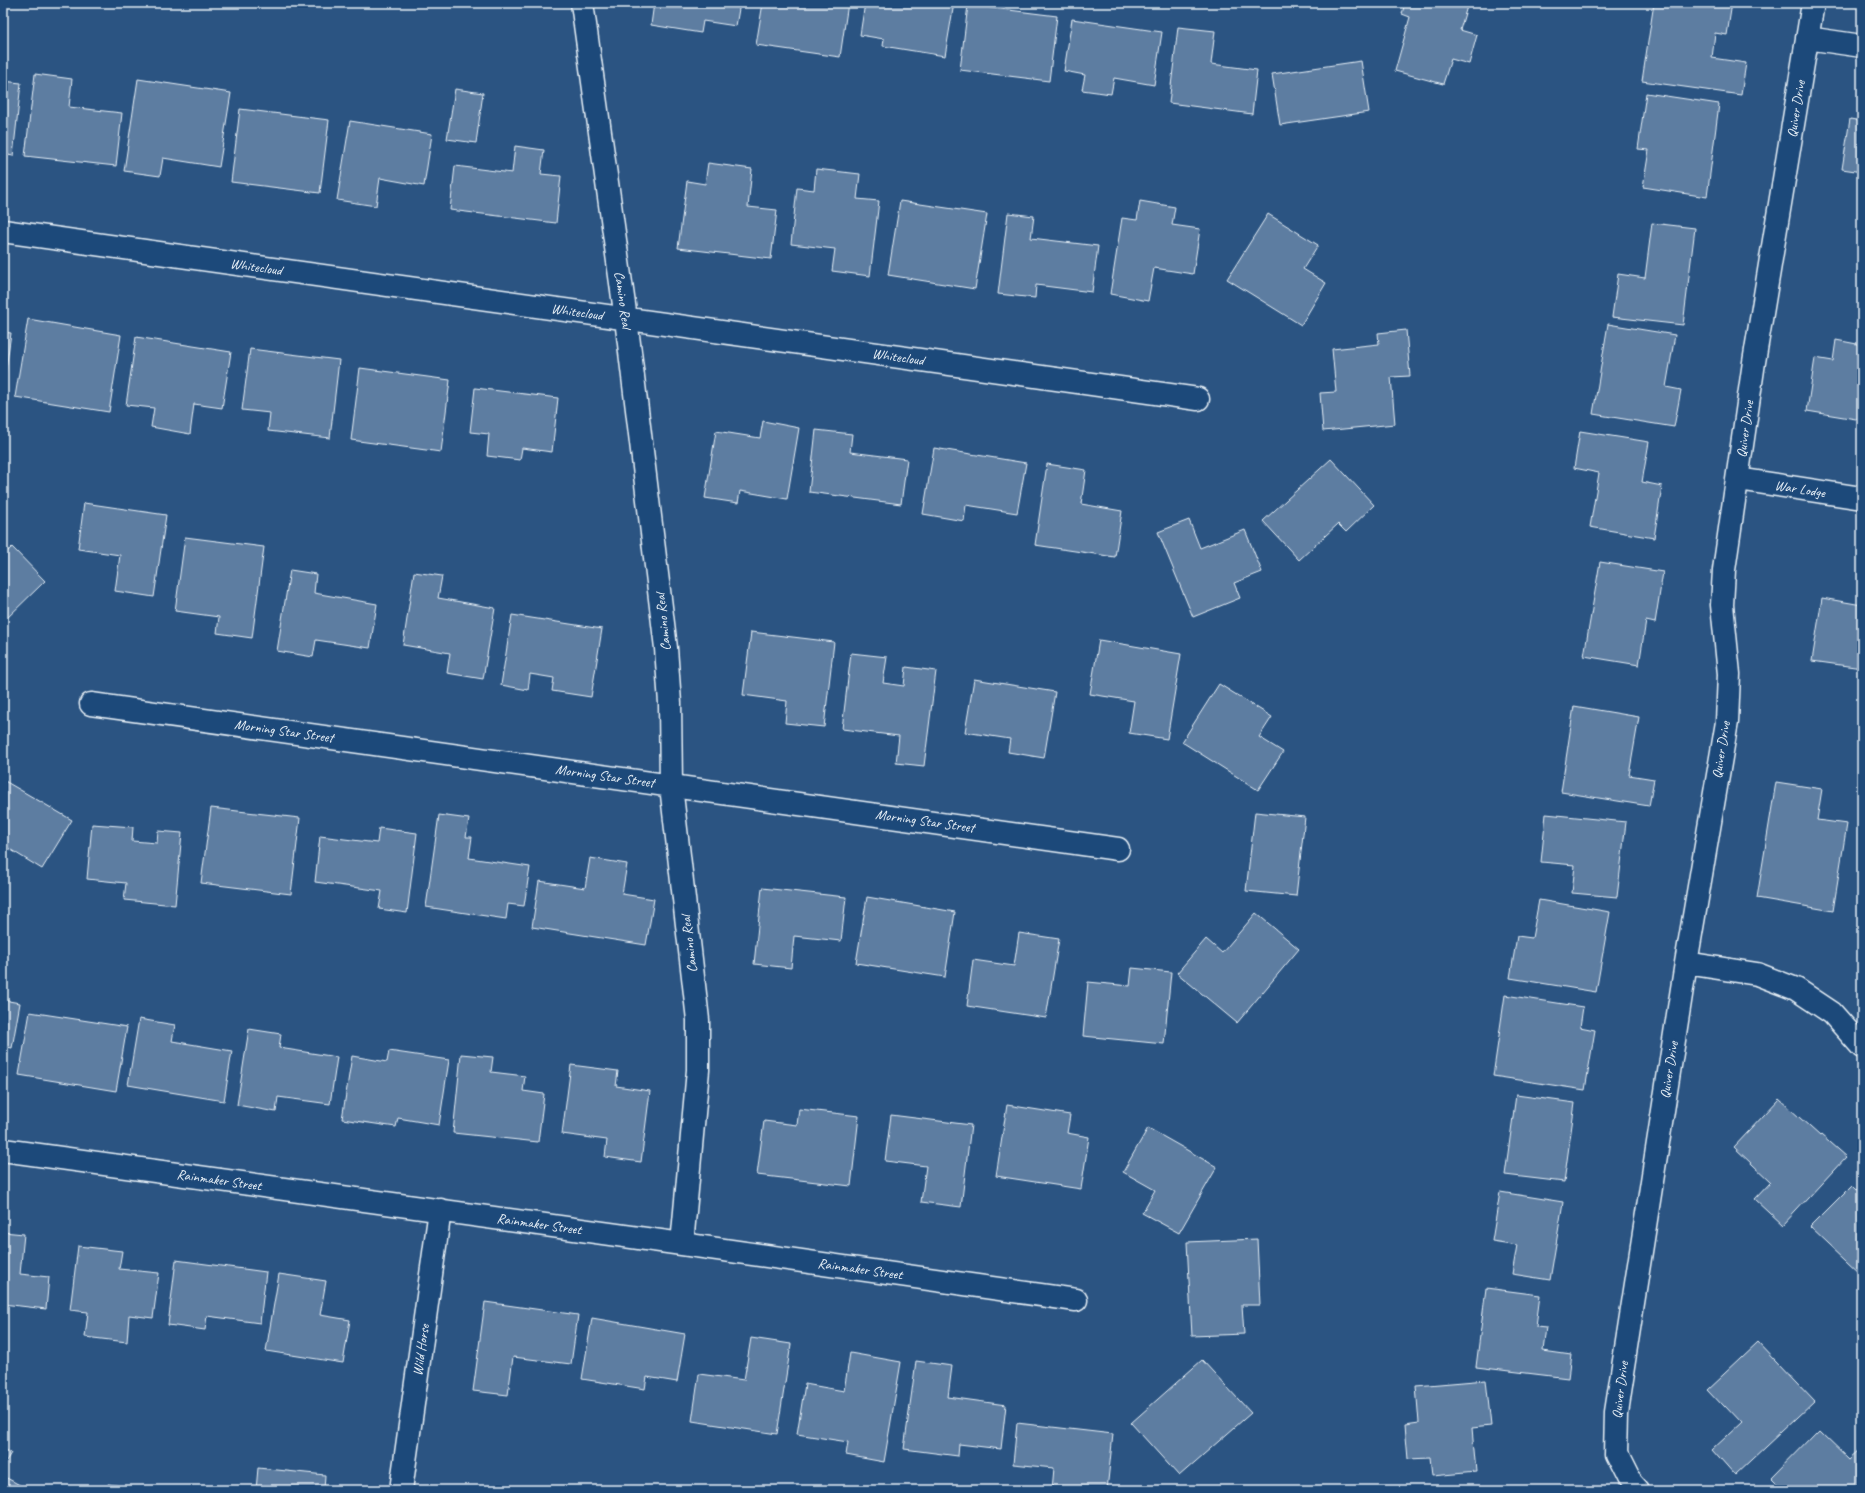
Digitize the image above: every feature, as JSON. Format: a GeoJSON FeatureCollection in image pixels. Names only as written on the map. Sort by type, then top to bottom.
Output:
{"type":"FeatureCollection","features":[{"type":"Feature","properties":{"kind":"street","name":"Camino Real"},"geometry":{"type":"LineString","coordinates":[[582,3],[626,319],[666,648],[670,702],[671,786],[698,1020],[698,1070],[682,1244]]}},
{"type":"Feature","properties":{"kind":"street","name":"Quiver Drive"},"geometry":{"type":"LineString","coordinates":[[1638,1490],[1627,1478],[1615,1454],[1616,1412],[1686,963],[1726,722],[1729,674],[1722,605],[1724,570],[1754,362],[1813,3]]}},
{"type":"Feature","properties":{"kind":"street"},"geometry":{"type":"LineString","coordinates":[[1807,38],[1862,46]]}},
{"type":"Feature","properties":{"kind":"street","name":"Whitecloud"},"geometry":{"type":"LineString","coordinates":[[3,231],[1198,399]]}},
{"type":"Feature","properties":{"kind":"street","name":"War Lodge"},"geometry":{"type":"LineString","coordinates":[[1738,479],[1862,498]]}},
{"type":"Feature","properties":{"kind":"street","name":"Morning Star Street"},"geometry":{"type":"LineString","coordinates":[[91,704],[1118,848]]}},
{"type":"Feature","properties":{"kind":"street"},"geometry":{"type":"LineString","coordinates":[[1686,963],[1757,974],[1796,989],[1832,1013],[1862,1047]]}},
{"type":"Feature","properties":{"kind":"street","name":"Rainmaker Street"},"geometry":{"type":"LineString","coordinates":[[3,1150],[1076,1300]]}},
{"type":"Feature","properties":{"kind":"street","name":"Wild Horse"},"geometry":{"type":"LineString","coordinates":[[401,1490],[440,1210]]}},
{"type":"Feature","properties":{"kind":"building"},"geometry":{"type":"Polygon","coordinates":[[[654,3],[740,3],[736,26],[703,21],[701,33],[651,25],[654,3]]]}},
{"type":"Feature","properties":{"kind":"building"},"geometry":{"type":"Polygon","coordinates":[[[763,3],[848,3],[840,57],[756,45],[763,3]]]}},
{"type":"Feature","properties":{"kind":"building"},"geometry":{"type":"Polygon","coordinates":[[[865,3],[954,3],[945,56],[883,46],[884,39],[860,35],[865,3]]]}},
{"type":"Feature","properties":{"kind":"building"},"geometry":{"type":"Polygon","coordinates":[[[1405,3],[1468,3],[1460,30],[1477,35],[1469,64],[1451,59],[1443,84],[1395,71],[1410,17],[1402,14],[1405,3]]]}},
{"type":"Feature","properties":{"kind":"building"},"geometry":{"type":"Polygon","coordinates":[[[1654,3],[1732,3],[1727,35],[1715,33],[1712,58],[1746,63],[1741,95],[1642,81],[1654,3]]]}},
{"type":"Feature","properties":{"kind":"building"},"geometry":{"type":"Polygon","coordinates":[[[968,5],[1057,16],[1049,81],[960,70],[968,5]]]}},
{"type":"Feature","properties":{"kind":"building"},"geometry":{"type":"Polygon","coordinates":[[[1072,19],[1162,32],[1154,85],[1114,78],[1111,94],[1082,90],[1085,75],[1064,71],[1072,19]]]}},
{"type":"Feature","properties":{"kind":"building"},"geometry":{"type":"Polygon","coordinates":[[[1178,27],[1215,31],[1211,64],[1257,70],[1252,114],[1169,103],[1178,27]]]}},
{"type":"Feature","properties":{"kind":"building"},"geometry":{"type":"Polygon","coordinates":[[[1361,61],[1369,112],[1280,125],[1272,74],[1361,61]]]}},
{"type":"Feature","properties":{"kind":"building"},"geometry":{"type":"Polygon","coordinates":[[[35,74],[72,79],[69,107],[122,113],[116,166],[25,156],[35,74]]]}},
{"type":"Feature","properties":{"kind":"building"},"geometry":{"type":"Polygon","coordinates":[[[138,79],[231,93],[219,167],[163,158],[160,176],[124,171],[138,79]]]}},
{"type":"Feature","properties":{"kind":"building"},"geometry":{"type":"Polygon","coordinates":[[[3,81],[21,83],[13,156],[3,154],[3,81]]]}},
{"type":"Feature","properties":{"kind":"building"},"geometry":{"type":"Polygon","coordinates":[[[455,89],[483,93],[476,143],[447,139],[455,89]]]}},
{"type":"Feature","properties":{"kind":"building"},"geometry":{"type":"Polygon","coordinates":[[[1646,93],[1719,104],[1707,197],[1643,187],[1649,150],[1638,149],[1646,93]]]}},
{"type":"Feature","properties":{"kind":"building"},"geometry":{"type":"Polygon","coordinates":[[[240,109],[329,120],[320,193],[231,182],[240,109]]]}},
{"type":"Feature","properties":{"kind":"building"},"geometry":{"type":"Polygon","coordinates":[[[1850,119],[1862,121],[1862,172],[1842,169],[1850,119]]]}},
{"type":"Feature","properties":{"kind":"building"},"geometry":{"type":"Polygon","coordinates":[[[350,121],[432,134],[424,186],[380,178],[376,206],[337,200],[350,121]]]}},
{"type":"Feature","properties":{"kind":"building"},"geometry":{"type":"Polygon","coordinates":[[[515,146],[544,150],[541,174],[561,176],[556,223],[450,210],[455,166],[512,173],[515,146]]]}},
{"type":"Feature","properties":{"kind":"building"},"geometry":{"type":"Polygon","coordinates":[[[708,163],[752,169],[748,207],[777,210],[771,259],[678,248],[687,181],[705,184],[708,163]]]}},
{"type":"Feature","properties":{"kind":"building"},"geometry":{"type":"Polygon","coordinates":[[[816,169],[860,174],[857,199],[879,201],[870,276],[832,271],[835,249],[791,244],[797,188],[814,190],[816,169]]]}},
{"type":"Feature","properties":{"kind":"building"},"geometry":{"type":"Polygon","coordinates":[[[900,201],[987,214],[975,289],[888,275],[900,201]]]}},
{"type":"Feature","properties":{"kind":"building"},"geometry":{"type":"Polygon","coordinates":[[[1140,201],[1175,207],[1172,225],[1200,229],[1193,274],[1154,268],[1148,301],[1110,294],[1122,218],[1137,220],[1140,201]]]}},
{"type":"Feature","properties":{"kind":"building"},"geometry":{"type":"Polygon","coordinates":[[[1008,213],[1034,216],[1031,238],[1098,246],[1092,292],[1036,285],[1035,298],[998,294],[1008,213]]]}},
{"type":"Feature","properties":{"kind":"building"},"geometry":{"type":"Polygon","coordinates":[[[1268,214],[1318,245],[1303,269],[1326,283],[1301,325],[1227,279],[1268,214]]]}},
{"type":"Feature","properties":{"kind":"building"},"geometry":{"type":"Polygon","coordinates":[[[1652,223],[1695,228],[1683,325],[1612,317],[1618,274],[1645,278],[1652,223]]]}},
{"type":"Feature","properties":{"kind":"building"},"geometry":{"type":"Polygon","coordinates":[[[28,319],[121,335],[109,412],[15,397],[28,319]]]}},
{"type":"Feature","properties":{"kind":"building"},"geometry":{"type":"Polygon","coordinates":[[[1608,324],[1675,335],[1666,387],[1681,390],[1674,427],[1593,414],[1608,324]]]}},
{"type":"Feature","properties":{"kind":"building"},"geometry":{"type":"Polygon","coordinates":[[[1406,330],[1410,376],[1391,377],[1395,424],[1323,431],[1320,393],[1336,392],[1332,349],[1379,344],[1378,333],[1406,330]]]}},
{"type":"Feature","properties":{"kind":"building"},"geometry":{"type":"Polygon","coordinates":[[[3,332],[11,333],[4,384],[3,383],[3,332]]]}},
{"type":"Feature","properties":{"kind":"building"},"geometry":{"type":"Polygon","coordinates":[[[136,337],[231,352],[222,408],[194,404],[190,434],[151,427],[154,408],[126,405],[136,337]]]}},
{"type":"Feature","properties":{"kind":"building"},"geometry":{"type":"Polygon","coordinates":[[[1836,340],[1862,345],[1862,420],[1807,411],[1815,358],[1833,361],[1836,340]]]}},
{"type":"Feature","properties":{"kind":"building"},"geometry":{"type":"Polygon","coordinates":[[[250,349],[339,360],[330,438],[268,431],[270,413],[242,410],[250,349]]]}},
{"type":"Feature","properties":{"kind":"building"},"geometry":{"type":"Polygon","coordinates":[[[360,368],[450,380],[441,452],[351,440],[360,368]]]}},
{"type":"Feature","properties":{"kind":"building"},"geometry":{"type":"Polygon","coordinates":[[[475,388],[558,398],[552,452],[522,448],[520,460],[487,456],[489,434],[470,432],[475,388]]]}},
{"type":"Feature","properties":{"kind":"building"},"geometry":{"type":"Polygon","coordinates":[[[763,421],[799,428],[787,499],[740,491],[738,503],[705,498],[716,431],[760,438],[763,421]]]}},
{"type":"Feature","properties":{"kind":"building"},"geometry":{"type":"Polygon","coordinates":[[[816,430],[852,434],[850,452],[907,459],[901,504],[809,492],[816,430]]]}},
{"type":"Feature","properties":{"kind":"building"},"geometry":{"type":"Polygon","coordinates":[[[1580,431],[1649,442],[1642,482],[1662,486],[1654,538],[1590,527],[1599,473],[1574,468],[1580,431]]]}},
{"type":"Feature","properties":{"kind":"building"},"geometry":{"type":"Polygon","coordinates":[[[934,448],[1026,463],[1017,513],[966,505],[964,521],[923,514],[934,448]]]}},
{"type":"Feature","properties":{"kind":"building"},"geometry":{"type":"Polygon","coordinates":[[[1331,459],[1374,505],[1346,532],[1338,524],[1299,560],[1263,521],[1331,459]]]}},
{"type":"Feature","properties":{"kind":"building"},"geometry":{"type":"Polygon","coordinates":[[[1047,464],[1086,470],[1081,504],[1122,511],[1115,557],[1035,545],[1047,464]]]}},
{"type":"Feature","properties":{"kind":"building"},"geometry":{"type":"Polygon","coordinates":[[[84,503],[166,515],[154,597],[115,591],[120,555],[78,549],[84,503]]]}},
{"type":"Feature","properties":{"kind":"building"},"geometry":{"type":"Polygon","coordinates":[[[1189,520],[1200,548],[1245,530],[1262,572],[1234,583],[1240,598],[1193,617],[1158,532],[1189,520]]]}},
{"type":"Feature","properties":{"kind":"building"},"geometry":{"type":"Polygon","coordinates":[[[185,537],[264,547],[252,638],[217,633],[219,617],[175,611],[185,537]]]}},
{"type":"Feature","properties":{"kind":"building"},"geometry":{"type":"Polygon","coordinates":[[[12,547],[45,581],[3,622],[3,556],[12,547]]]}},
{"type":"Feature","properties":{"kind":"building"},"geometry":{"type":"Polygon","coordinates":[[[1600,562],[1663,572],[1655,623],[1646,621],[1639,665],[1584,656],[1600,562]]]}},
{"type":"Feature","properties":{"kind":"building"},"geometry":{"type":"Polygon","coordinates":[[[290,570],[316,574],[314,593],[377,604],[370,648],[316,640],[313,657],[277,651],[290,570]]]}},
{"type":"Feature","properties":{"kind":"building"},"geometry":{"type":"Polygon","coordinates":[[[414,572],[442,576],[438,598],[495,608],[483,679],[447,673],[450,653],[403,645],[414,572]]]}},
{"type":"Feature","properties":{"kind":"building"},"geometry":{"type":"Polygon","coordinates":[[[1822,598],[1862,605],[1862,668],[1812,661],[1822,598]]]}},
{"type":"Feature","properties":{"kind":"building"},"geometry":{"type":"Polygon","coordinates":[[[512,615],[602,629],[591,697],[552,691],[554,678],[530,674],[528,690],[501,685],[512,615]]]}},
{"type":"Feature","properties":{"kind":"building"},"geometry":{"type":"Polygon","coordinates":[[[751,632],[834,642],[824,727],[785,723],[787,701],[743,695],[751,632]]]}},
{"type":"Feature","properties":{"kind":"building"},"geometry":{"type":"Polygon","coordinates":[[[1099,640],[1181,654],[1167,739],[1129,733],[1134,701],[1090,694],[1099,640]]]}},
{"type":"Feature","properties":{"kind":"building"},"geometry":{"type":"Polygon","coordinates":[[[851,653],[887,657],[883,683],[904,686],[906,667],[936,671],[924,766],[896,763],[899,736],[842,729],[851,653]]]}},
{"type":"Feature","properties":{"kind":"building"},"geometry":{"type":"Polygon","coordinates":[[[974,679],[1055,692],[1044,758],[1008,752],[1010,739],[965,732],[974,679]]]}},
{"type":"Feature","properties":{"kind":"building"},"geometry":{"type":"Polygon","coordinates":[[[1219,684],[1272,717],[1259,737],[1283,752],[1258,790],[1182,742],[1219,684]]]}},
{"type":"Feature","properties":{"kind":"building"},"geometry":{"type":"Polygon","coordinates":[[[1574,706],[1639,717],[1629,775],[1654,779],[1649,806],[1561,792],[1574,706]]]}},
{"type":"Feature","properties":{"kind":"building"},"geometry":{"type":"Polygon","coordinates":[[[3,780],[72,820],[42,869],[3,845],[3,780]]]}},
{"type":"Feature","properties":{"kind":"building"},"geometry":{"type":"Polygon","coordinates":[[[1776,782],[1822,789],[1817,820],[1847,824],[1833,911],[1757,898],[1776,782]]]}},
{"type":"Feature","properties":{"kind":"building"},"geometry":{"type":"Polygon","coordinates":[[[211,808],[300,818],[291,894],[201,883],[211,808]]]}},
{"type":"Feature","properties":{"kind":"building"},"geometry":{"type":"Polygon","coordinates":[[[1255,812],[1305,817],[1296,896],[1246,891],[1255,812]]]}},
{"type":"Feature","properties":{"kind":"building"},"geometry":{"type":"Polygon","coordinates":[[[1546,814],[1626,822],[1617,897],[1572,893],[1575,865],[1541,862],[1546,814]]]}},
{"type":"Feature","properties":{"kind":"building"},"geometry":{"type":"Polygon","coordinates":[[[439,815],[469,819],[466,837],[472,837],[469,858],[530,867],[524,906],[508,904],[506,919],[426,907],[439,815]]]}},
{"type":"Feature","properties":{"kind":"building"},"geometry":{"type":"Polygon","coordinates":[[[92,824],[133,827],[132,841],[157,843],[158,831],[182,833],[175,905],[124,900],[126,883],[87,879],[92,824]]]}},
{"type":"Feature","properties":{"kind":"building"},"geometry":{"type":"Polygon","coordinates":[[[379,828],[417,833],[407,913],[379,909],[382,891],[315,882],[320,836],[377,843],[379,828]]]}},
{"type":"Feature","properties":{"kind":"building"},"geometry":{"type":"Polygon","coordinates":[[[590,858],[627,864],[622,894],[654,899],[646,945],[532,927],[539,881],[585,888],[590,858]]]}},
{"type":"Feature","properties":{"kind":"building"},"geometry":{"type":"Polygon","coordinates":[[[762,888],[846,897],[841,941],[794,936],[791,968],[754,964],[762,888]]]}},
{"type":"Feature","properties":{"kind":"building"},"geometry":{"type":"Polygon","coordinates":[[[867,897],[955,912],[945,977],[856,963],[867,897]]]}},
{"type":"Feature","properties":{"kind":"building"},"geometry":{"type":"Polygon","coordinates":[[[1539,900],[1610,912],[1596,992],[1510,978],[1517,936],[1532,938],[1539,900]]]}},
{"type":"Feature","properties":{"kind":"building"},"geometry":{"type":"Polygon","coordinates":[[[1256,913],[1299,949],[1237,1023],[1177,973],[1206,939],[1222,953],[1256,913]]]}},
{"type":"Feature","properties":{"kind":"building"},"geometry":{"type":"Polygon","coordinates":[[[1019,933],[1059,939],[1046,1018],[967,1006],[973,960],[1014,966],[1019,933]]]}},
{"type":"Feature","properties":{"kind":"building"},"geometry":{"type":"Polygon","coordinates":[[[1132,968],[1171,972],[1164,1044],[1083,1036],[1088,982],[1130,986],[1132,968]]]}},
{"type":"Feature","properties":{"kind":"building"},"geometry":{"type":"Polygon","coordinates":[[[1505,995],[1583,1007],[1580,1027],[1595,1030],[1585,1090],[1493,1076],[1505,995]]]}},
{"type":"Feature","properties":{"kind":"building"},"geometry":{"type":"Polygon","coordinates":[[[3,1000],[20,1003],[12,1048],[3,1046],[3,1000]]]}},
{"type":"Feature","properties":{"kind":"building"},"geometry":{"type":"Polygon","coordinates":[[[30,1012],[127,1027],[116,1091],[19,1075],[30,1012]]]}},
{"type":"Feature","properties":{"kind":"building"},"geometry":{"type":"Polygon","coordinates":[[[139,1019],[175,1025],[172,1041],[232,1051],[224,1101],[128,1085],[139,1019]]]}},
{"type":"Feature","properties":{"kind":"building"},"geometry":{"type":"Polygon","coordinates":[[[249,1029],[281,1034],[279,1048],[337,1057],[330,1104],[278,1097],[276,1112],[237,1105],[249,1029]]]}},
{"type":"Feature","properties":{"kind":"building"},"geometry":{"type":"Polygon","coordinates":[[[389,1051],[449,1060],[439,1125],[398,1118],[396,1127],[342,1119],[352,1056],[387,1062],[389,1051]]]}},
{"type":"Feature","properties":{"kind":"building"},"geometry":{"type":"Polygon","coordinates":[[[461,1054],[493,1057],[491,1072],[525,1076],[523,1091],[544,1094],[538,1142],[453,1133],[461,1054]]]}},
{"type":"Feature","properties":{"kind":"building"},"geometry":{"type":"Polygon","coordinates":[[[571,1065],[618,1071],[616,1086],[650,1091],[641,1162],[605,1157],[607,1140],[562,1134],[571,1065]]]}},
{"type":"Feature","properties":{"kind":"building"},"geometry":{"type":"Polygon","coordinates":[[[1516,1095],[1575,1103],[1564,1182],[1505,1175],[1516,1095]]]}},
{"type":"Feature","properties":{"kind":"building"},"geometry":{"type":"Polygon","coordinates":[[[1779,1099],[1846,1157],[1783,1225],[1755,1199],[1771,1182],[1734,1147],[1779,1099]]]}},
{"type":"Feature","properties":{"kind":"building"},"geometry":{"type":"Polygon","coordinates":[[[1007,1105],[1070,1115],[1067,1133],[1089,1137],[1081,1189],[996,1176],[1007,1105]]]}},
{"type":"Feature","properties":{"kind":"building"},"geometry":{"type":"Polygon","coordinates":[[[799,1109],[859,1116],[851,1186],[757,1175],[764,1121],[797,1125],[799,1109]]]}},
{"type":"Feature","properties":{"kind":"building"},"geometry":{"type":"Polygon","coordinates":[[[891,1115],[971,1125],[961,1207],[921,1202],[926,1166],[885,1161],[891,1115]]]}},
{"type":"Feature","properties":{"kind":"building"},"geometry":{"type":"Polygon","coordinates":[[[1148,1128],[1217,1167],[1179,1233],[1142,1213],[1155,1190],[1123,1172],[1148,1128]]]}},
{"type":"Feature","properties":{"kind":"building"},"geometry":{"type":"Polygon","coordinates":[[[1852,1185],[1862,1195],[1862,1276],[1810,1227],[1852,1185]]]}},
{"type":"Feature","properties":{"kind":"building"},"geometry":{"type":"Polygon","coordinates":[[[1500,1192],[1563,1202],[1550,1280],[1512,1274],[1517,1245],[1492,1241],[1500,1192]]]}},
{"type":"Feature","properties":{"kind":"building"},"geometry":{"type":"Polygon","coordinates":[[[3,1232],[24,1234],[20,1274],[49,1277],[46,1309],[3,1304],[3,1232]]]}},
{"type":"Feature","properties":{"kind":"building"},"geometry":{"type":"Polygon","coordinates":[[[1257,1239],[1260,1305],[1242,1305],[1244,1334],[1192,1336],[1187,1242],[1257,1239]]]}},
{"type":"Feature","properties":{"kind":"building"},"geometry":{"type":"Polygon","coordinates":[[[78,1246],[122,1251],[119,1269],[159,1273],[153,1318],[129,1315],[127,1342],[85,1337],[88,1312],[70,1310],[78,1246]]]}},
{"type":"Feature","properties":{"kind":"building"},"geometry":{"type":"Polygon","coordinates":[[[176,1260],[266,1272],[260,1323],[207,1316],[205,1330],[168,1325],[176,1260]]]}},
{"type":"Feature","properties":{"kind":"building"},"geometry":{"type":"Polygon","coordinates":[[[279,1274],[326,1281],[320,1315],[350,1320],[343,1363],[266,1351],[279,1274]]]}},
{"type":"Feature","properties":{"kind":"building"},"geometry":{"type":"Polygon","coordinates":[[[1486,1288],[1540,1295],[1536,1326],[1546,1327],[1543,1351],[1571,1355],[1568,1378],[1476,1367],[1486,1288]]]}},
{"type":"Feature","properties":{"kind":"building"},"geometry":{"type":"Polygon","coordinates":[[[485,1302],[578,1315],[571,1364],[513,1357],[508,1395],[473,1391],[485,1302]]]}},
{"type":"Feature","properties":{"kind":"building"},"geometry":{"type":"Polygon","coordinates":[[[592,1318],[685,1334],[677,1382],[647,1377],[645,1389],[582,1379],[592,1318]]]}},
{"type":"Feature","properties":{"kind":"building"},"geometry":{"type":"Polygon","coordinates":[[[751,1338],[791,1344],[777,1434],[692,1421],[699,1374],[744,1380],[751,1338]]]}},
{"type":"Feature","properties":{"kind":"building"},"geometry":{"type":"Polygon","coordinates":[[[1757,1342],[1814,1402],[1736,1475],[1713,1449],[1740,1424],[1707,1389],[1757,1342]]]}},
{"type":"Feature","properties":{"kind":"building"},"geometry":{"type":"Polygon","coordinates":[[[850,1353],[901,1362],[884,1462],[846,1455],[848,1442],[797,1434],[805,1384],[844,1391],[850,1353]]]}},
{"type":"Feature","properties":{"kind":"building"},"geometry":{"type":"Polygon","coordinates":[[[1202,1360],[1251,1413],[1179,1476],[1131,1423],[1202,1360]]]}},
{"type":"Feature","properties":{"kind":"building"},"geometry":{"type":"Polygon","coordinates":[[[916,1361],[952,1366],[948,1397],[1006,1405],[1001,1449],[959,1444],[958,1456],[904,1449],[916,1361]]]}},
{"type":"Feature","properties":{"kind":"building"},"geometry":{"type":"Polygon","coordinates":[[[1486,1380],[1491,1426],[1472,1428],[1476,1472],[1432,1476],[1430,1458],[1408,1459],[1405,1425],[1419,1423],[1416,1386],[1486,1380]]]}},
{"type":"Feature","properties":{"kind":"building"},"geometry":{"type":"Polygon","coordinates":[[[1017,1423],[1113,1434],[1107,1490],[1052,1490],[1054,1468],[1013,1464],[1017,1423]]]}},
{"type":"Feature","properties":{"kind":"building"},"geometry":{"type":"Polygon","coordinates":[[[1820,1429],[1851,1459],[1862,1449],[1862,1490],[1782,1490],[1771,1479],[1820,1429]]]}},
{"type":"Feature","properties":{"kind":"building"},"geometry":{"type":"Polygon","coordinates":[[[3,1448],[11,1453],[3,1466],[3,1448]]]}},
{"type":"Feature","properties":{"kind":"building"},"geometry":{"type":"Polygon","coordinates":[[[258,1468],[325,1475],[324,1490],[256,1490],[258,1468]]]}},
{"type":"Feature","properties":{"kind":"building"},"geometry":{"type":"Polygon","coordinates":[[[3,1476],[29,1490],[3,1490],[3,1476]]]}},
{"type":"Feature","properties":{"kind":"building"},"geometry":{"type":"Polygon","coordinates":[[[108,1484],[150,1490],[107,1490],[108,1484]]]}}]}
